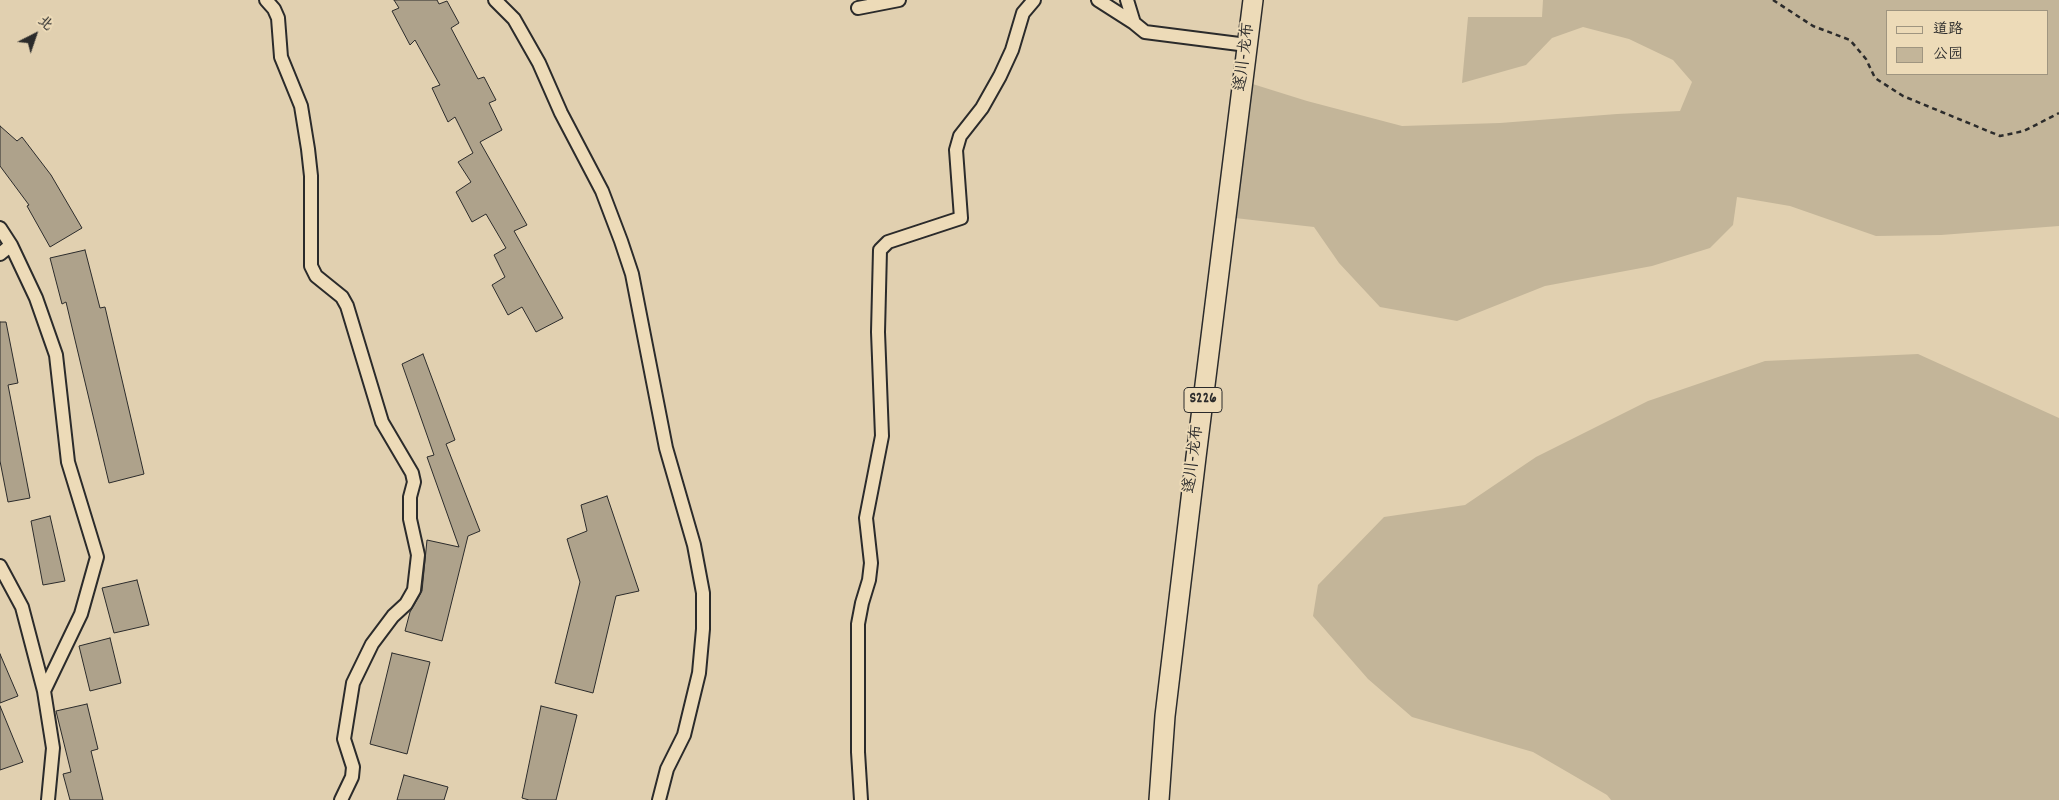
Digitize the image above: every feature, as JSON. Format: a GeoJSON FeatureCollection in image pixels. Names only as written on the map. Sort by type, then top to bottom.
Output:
{"type":"FeatureCollection","features":[{"type":"Feature","properties":{"kind":"main road","name":"遂川-龙布"},"geometry":{"type":"LineString","coordinates":[[1158,800],[1186,543],[1253,0]]}},
{"type":"Feature","properties":{"kind":"street"},"geometry":{"type":"LineString","coordinates":[[266,0],[274,8],[278,18],[281,58],[301,106],[311,176],[311,266],[316,276],[342,297],[347,306],[382,422],[412,473],[414,482],[410,497],[410,519],[418,555],[414,590],[406,604],[388,622],[372,644],[353,683],[344,739],[353,766],[353,772],[341,800]]}},
{"type":"Feature","properties":{"kind":"street"},"geometry":{"type":"LineString","coordinates":[[495,0],[514,19],[539,63],[561,114],[602,191],[621,241],[632,274],[666,448],[694,545],[703,593],[699,673],[684,734],[667,769],[659,800]]}},
{"type":"Feature","properties":{"kind":"street"},"geometry":{"type":"LineString","coordinates":[[858,8],[899,0]]}},
{"type":"Feature","properties":{"kind":"street"},"geometry":{"type":"LineString","coordinates":[[861,800],[858,752],[858,624],[869,580],[871,563],[866,518],[882,436],[878,332],[880,250],[888,242],[961,218],[956,150],[960,136],[982,108],[1000,76],[1012,50],[1023,13],[1034,0]]}},
{"type":"Feature","properties":{"kind":"street"},"geometry":{"type":"LineString","coordinates":[[1098,0],[1145,32],[1247,46]]}},
{"type":"Feature","properties":{"kind":"street"},"geometry":{"type":"LineString","coordinates":[[1127,0],[1134,23]]}},
{"type":"Feature","properties":{"kind":"street"},"geometry":{"type":"LineString","coordinates":[[0,228],[11,245],[36,298],[56,355],[68,462],[97,558],[82,614],[44,691]]}},
{"type":"Feature","properties":{"kind":"street"},"geometry":{"type":"LineString","coordinates":[[0,254],[11,245]]}},
{"type":"Feature","properties":{"kind":"street"},"geometry":{"type":"LineString","coordinates":[[0,566],[22,607],[44,691],[53,748],[48,800]]}},
{"type":"Feature","properties":{"kind":"path"},"geometry":{"type":"LineString","coordinates":[[1773,0],[1813,26],[1850,40],[1866,60],[1875,78],[1903,96],[2000,136],[2024,131],[2059,113]]}},
{"type":"Feature","properties":{"kind":"green space"},"geometry":{"type":"Polygon","coordinates":[[[1543,0],[2059,0],[2059,226],[1941,235],[1876,236],[1790,206],[1737,197],[1733,225],[1710,248],[1652,266],[1545,286],[1457,321],[1380,307],[1339,263],[1314,227],[1226,217],[1243,81],[1307,101],[1402,126],[1500,123],[1680,111],[1692,82],[1673,60],[1629,39],[1583,27],[1552,38],[1526,65],[1462,83],[1468,17],[1542,17],[1543,0]]]}},
{"type":"Feature","properties":{"kind":"green space"},"geometry":{"type":"Polygon","coordinates":[[[1918,354],[2059,418],[2059,800],[1611,800],[1607,795],[1533,752],[1412,717],[1368,679],[1313,616],[1318,585],[1384,517],[1465,505],[1536,457],[1648,401],[1765,361],[1918,354]]]}},
{"type":"Feature","properties":{"kind":"building"},"geometry":{"type":"Polygon","coordinates":[[[394,0],[437,0],[439,4],[447,1],[459,23],[451,28],[478,79],[484,77],[496,100],[489,103],[502,130],[480,142],[527,225],[514,231],[563,318],[536,332],[522,307],[508,315],[492,285],[505,277],[494,255],[506,248],[486,214],[472,222],[456,192],[471,182],[458,162],[473,153],[455,117],[448,122],[432,88],[440,85],[415,40],[410,45],[392,11],[399,8],[394,0]]]}},
{"type":"Feature","properties":{"kind":"building"},"geometry":{"type":"Polygon","coordinates":[[[0,126],[17,141],[22,137],[51,175],[82,228],[50,247],[27,206],[29,205],[0,166],[0,126]]]}},
{"type":"Feature","properties":{"kind":"building"},"geometry":{"type":"Polygon","coordinates":[[[85,250],[100,308],[105,307],[144,474],[109,483],[66,302],[62,304],[50,258],[85,250]]]}},
{"type":"Feature","properties":{"kind":"building"},"geometry":{"type":"Polygon","coordinates":[[[0,322],[6,322],[18,383],[8,385],[30,498],[8,502],[0,461],[0,322]]]}},
{"type":"Feature","properties":{"kind":"building"},"geometry":{"type":"Polygon","coordinates":[[[423,354],[455,440],[446,444],[480,531],[468,536],[442,641],[405,631],[410,612],[422,591],[427,540],[459,547],[427,457],[434,455],[402,364],[423,354]]]}},
{"type":"Feature","properties":{"kind":"building"},"geometry":{"type":"Polygon","coordinates":[[[607,496],[639,591],[616,596],[593,693],[555,683],[580,582],[567,539],[587,531],[581,505],[607,496]]]}},
{"type":"Feature","properties":{"kind":"building"},"geometry":{"type":"Polygon","coordinates":[[[50,516],[65,581],[43,585],[31,521],[50,516]]]}},
{"type":"Feature","properties":{"kind":"building"},"geometry":{"type":"Polygon","coordinates":[[[137,580],[149,625],[114,633],[102,588],[137,580]]]}},
{"type":"Feature","properties":{"kind":"building"},"geometry":{"type":"Polygon","coordinates":[[[110,638],[121,683],[90,691],[79,646],[110,638]]]}},
{"type":"Feature","properties":{"kind":"building"},"geometry":{"type":"Polygon","coordinates":[[[392,653],[430,662],[407,754],[370,744],[392,653]]]}},
{"type":"Feature","properties":{"kind":"building"},"geometry":{"type":"Polygon","coordinates":[[[0,654],[18,696],[0,703],[0,654]]]}},
{"type":"Feature","properties":{"kind":"building"},"geometry":{"type":"Polygon","coordinates":[[[87,704],[98,749],[91,751],[103,800],[70,800],[63,774],[71,772],[56,711],[87,704]]]}},
{"type":"Feature","properties":{"kind":"building"},"geometry":{"type":"Polygon","coordinates":[[[0,706],[23,762],[0,770],[0,706]]]}},
{"type":"Feature","properties":{"kind":"building"},"geometry":{"type":"Polygon","coordinates":[[[541,706],[577,715],[556,800],[529,800],[522,798],[541,706]]]}},
{"type":"Feature","properties":{"kind":"building"},"geometry":{"type":"Polygon","coordinates":[[[404,775],[448,787],[444,800],[397,800],[404,775]]]}}]}
